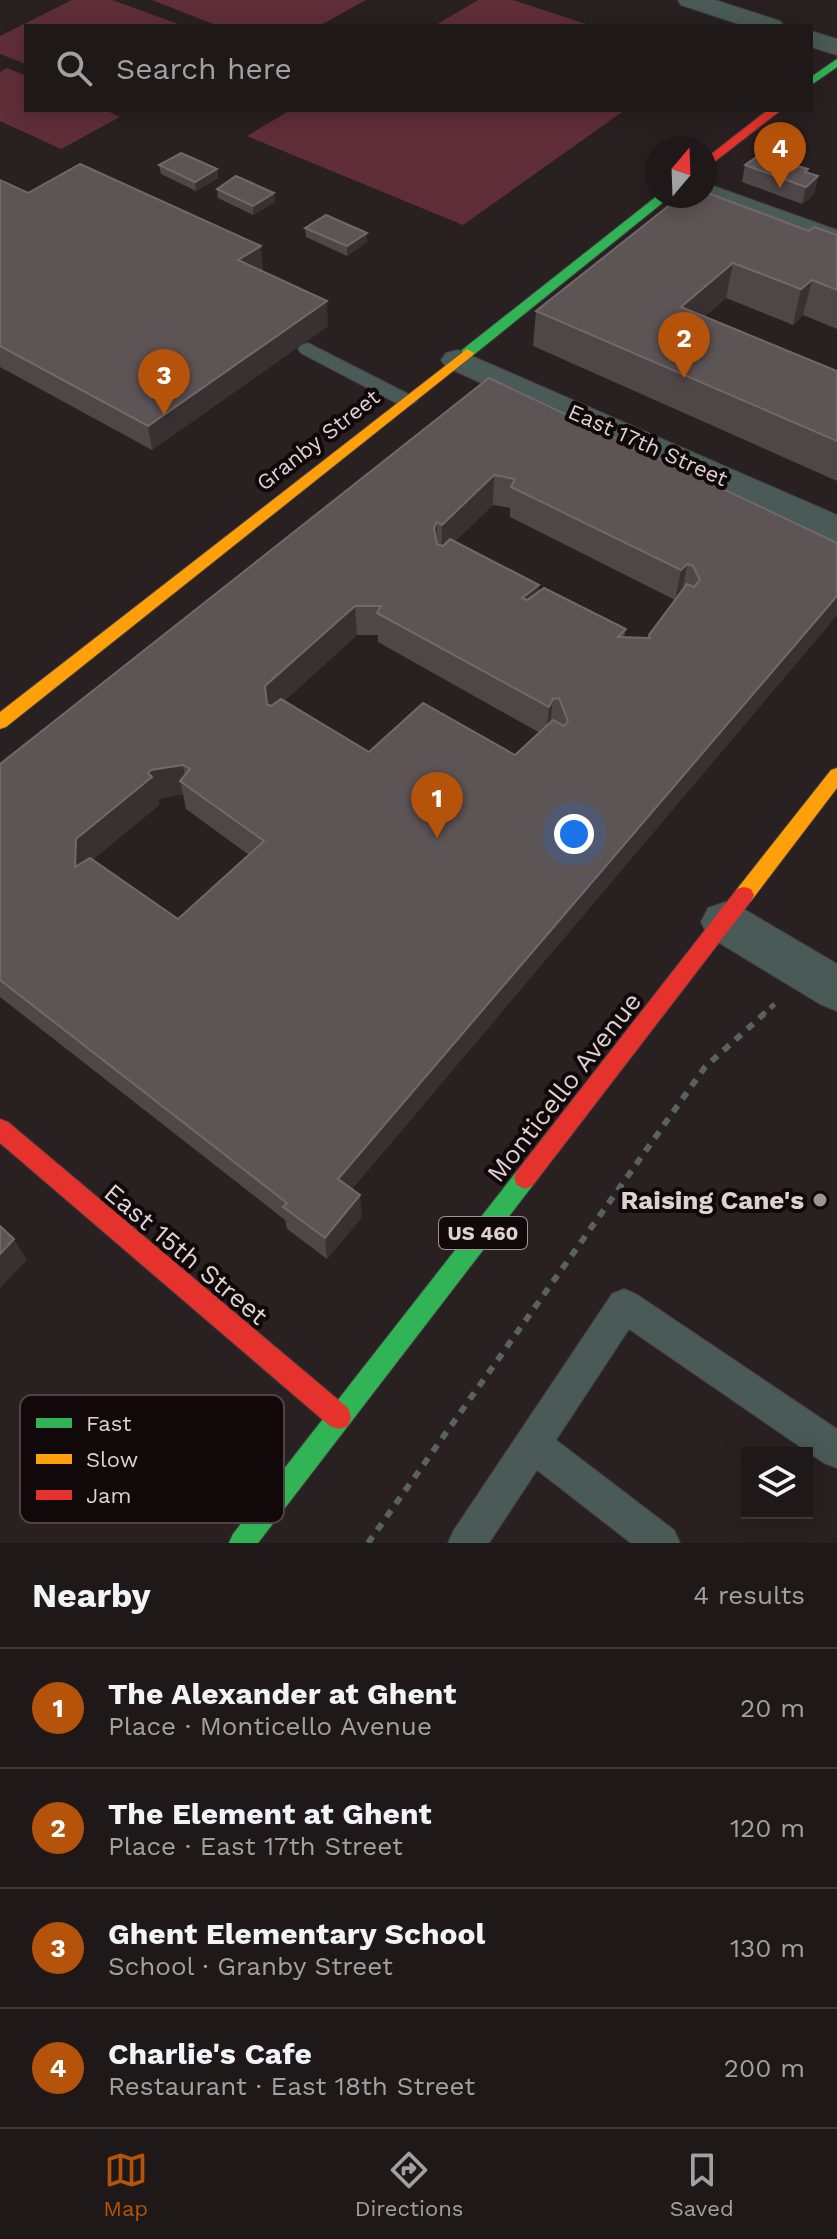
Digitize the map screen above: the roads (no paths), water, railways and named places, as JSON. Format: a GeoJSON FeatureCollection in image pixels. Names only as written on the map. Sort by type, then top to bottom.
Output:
{"type":"FeatureCollection","features":[{"type":"Feature","properties":{"kind":"street"},"geometry":{"type":"LineString","coordinates":[[690,0],[765,24]]}},
{"type":"Feature","properties":{"kind":"street"},"geometry":{"type":"LineString","coordinates":[[813,40],[837,47]]}},
{"type":"Feature","properties":{"kind":"street"},"geometry":{"type":"LineString","coordinates":[[813,80],[837,62]]}},
{"type":"Feature","properties":{"kind":"street"},"geometry":{"type":"LineString","coordinates":[[717,156],[772,112]]}},
{"type":"Feature","properties":{"kind":"street"},"geometry":{"type":"LineString","coordinates":[[717,196],[837,241]]}},
{"type":"Feature","properties":{"kind":"street","name":"Granby Street"},"geometry":{"type":"LineString","coordinates":[[0,722],[650,208]]}},
{"type":"Feature","properties":{"kind":"street","name":"East 17th Street"},"geometry":{"type":"LineString","coordinates":[[458,360],[837,530]]}},
{"type":"Feature","properties":{"kind":"street","name":"Monticello Avenue"},"geometry":{"type":"LineString","coordinates":[[284,1488],[837,775]]}},
{"type":"Feature","properties":{"kind":"street"},"geometry":{"type":"LineString","coordinates":[[725,922],[837,989]]}},
{"type":"Feature","properties":{"kind":"street","name":"East 15th Street"},"geometry":{"type":"LineString","coordinates":[[0,1129],[339,1417]]}},
{"type":"Feature","properties":{"kind":"street","name":"Monticello Avenue"},"geometry":{"type":"LineString","coordinates":[[242,1543],[257,1523]]}},
{"type":"Feature","properties":{"kind":"lane"},"geometry":{"type":"LineString","coordinates":[[308,349],[407,401]]}},
{"type":"Feature","properties":{"kind":"lane"},"geometry":{"type":"LineString","coordinates":[[467,1543],[624,1306],[837,1450]]}},
{"type":"Feature","properties":{"kind":"lane"},"geometry":{"type":"LineString","coordinates":[[533,1444],[661,1543]]}},
{"type":"Feature","properties":{"kind":"place","name":"Charlie's Cafe"},"geometry":{"type":"Point","coordinates":[780,188]}},
{"type":"Feature","properties":{"kind":"place","name":"The Element at Ghent"},"geometry":{"type":"Point","coordinates":[684,378]}},
{"type":"Feature","properties":{"kind":"place","name":"Ghent Elementary School"},"geometry":{"type":"Point","coordinates":[164,415]}},
{"type":"Feature","properties":{"kind":"place","name":"The Alexander at Ghent"},"geometry":{"type":"Point","coordinates":[437,838]}},
{"type":"Feature","properties":{"kind":"place","name":"Raising Cane's"},"geometry":{"type":"Point","coordinates":[820,1200]}}]}
